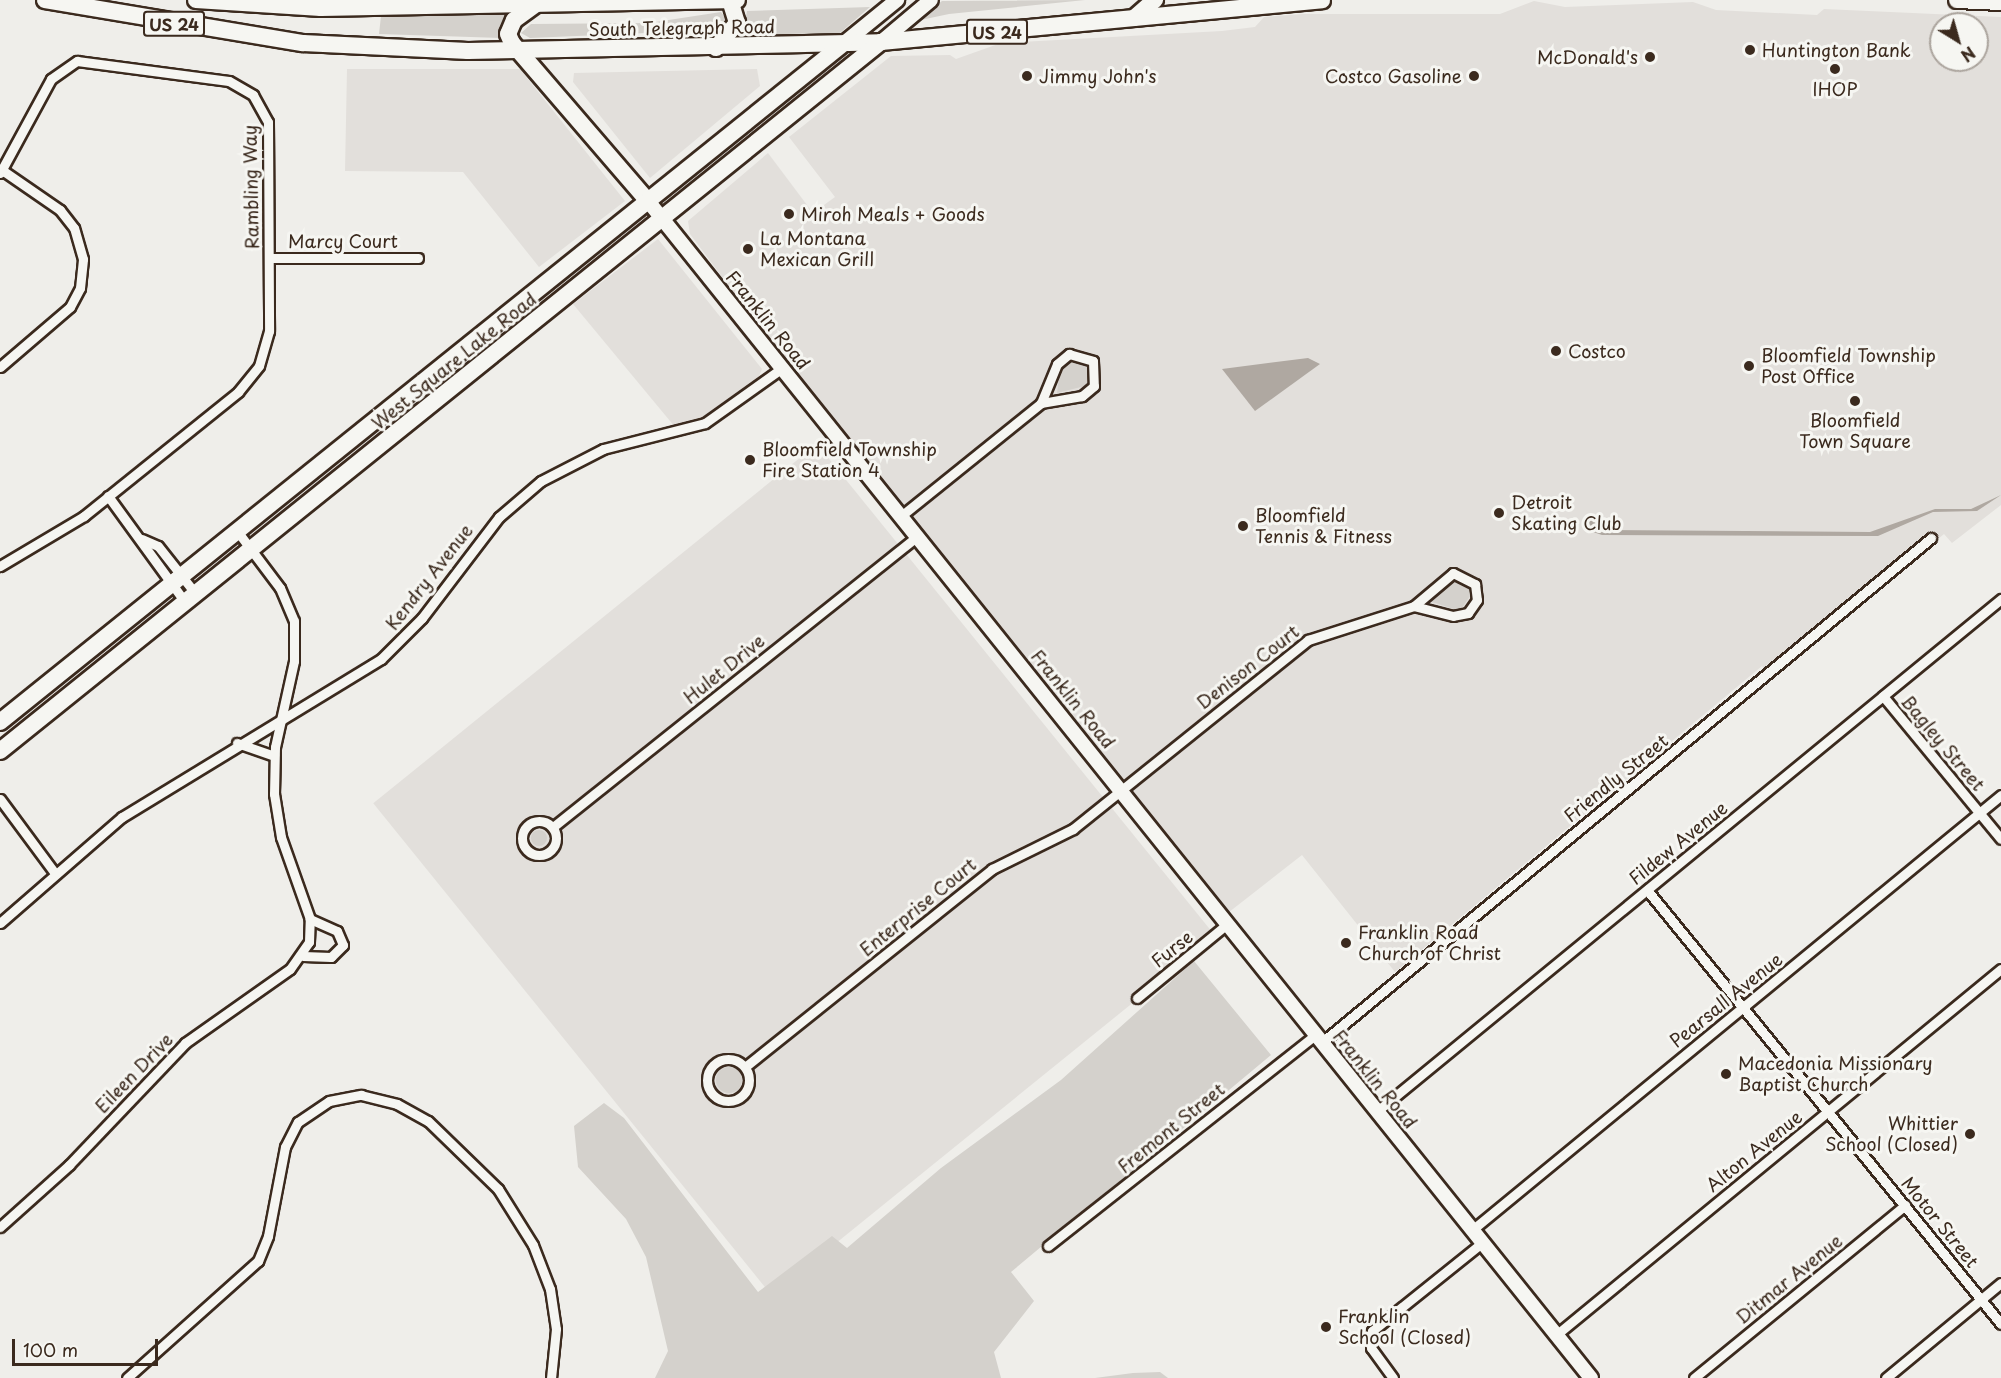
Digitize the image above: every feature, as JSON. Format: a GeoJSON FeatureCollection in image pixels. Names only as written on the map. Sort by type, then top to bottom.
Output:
{"type":"FeatureCollection","features":[{"type":"Feature","properties":{"kind":"highway","name":"South Telegraph Road"},"geometry":{"type":"LineString","coordinates":[[45,0],[314,44],[377,50],[716,48],[881,42],[1134,18],[1185,7],[1322,0]]}},
{"type":"Feature","properties":{"kind":"highway","name":"South Telegraph Road"},"geometry":{"type":"LineString","coordinates":[[196,0],[321,8],[490,1],[738,0]]}},
{"type":"Feature","properties":{"kind":"highway"},"geometry":{"type":"LineString","coordinates":[[716,48],[737,23],[730,0]]}},
{"type":"Feature","properties":{"kind":"highway"},"geometry":{"type":"LineString","coordinates":[[1134,18],[1155,0]]}},
{"type":"Feature","properties":{"kind":"highway"},"geometry":{"type":"LineString","coordinates":[[1957,0],[2001,2]]}},
{"type":"Feature","properties":{"kind":"highway"},"geometry":{"type":"LineString","coordinates":[[517,50],[509,27],[539,2]]}},
{"type":"Feature","properties":{"kind":"highway","name":"West Square Lake Road"},"geometry":{"type":"LineString","coordinates":[[0,751],[881,42]]}},
{"type":"Feature","properties":{"kind":"highway","name":"West Square Lake Road"},"geometry":{"type":"LineString","coordinates":[[0,722],[843,44]]}},
{"type":"Feature","properties":{"kind":"highway","name":"Franklin Road"},"geometry":{"type":"LineString","coordinates":[[517,50],[648,201]]}},
{"type":"Feature","properties":{"kind":"street","name":"West Square Lake Road"},"geometry":{"type":"LineString","coordinates":[[843,44],[897,0]]}},
{"type":"Feature","properties":{"kind":"street","name":"West Square Lake Road"},"geometry":{"type":"LineString","coordinates":[[881,42],[931,0]]}},
{"type":"Feature","properties":{"kind":"street","name":"Rambling Way"},"geometry":{"type":"LineString","coordinates":[[0,566],[63,531],[251,379],[268,341],[268,122],[253,95],[229,81],[71,62],[51,79],[1,171]]}},
{"type":"Feature","properties":{"kind":"street"},"geometry":{"type":"LineString","coordinates":[[0,367],[70,307],[80,288],[83,259],[75,228],[60,210],[1,171]]}},
{"type":"Feature","properties":{"kind":"street","name":"Franklin Road"},"geometry":{"type":"LineString","coordinates":[[648,201],[1591,1378]]}},
{"type":"Feature","properties":{"kind":"street","name":"Marcy Court"},"geometry":{"type":"LineString","coordinates":[[269,258],[418,258]]}},
{"type":"Feature","properties":{"kind":"street"},"geometry":{"type":"LineString","coordinates":[[901,516],[1041,403],[1064,356],[1079,354],[1093,361],[1097,381],[1087,394],[1041,403]]}},
{"type":"Feature","properties":{"kind":"street","name":"Kendry Avenue"},"geometry":{"type":"LineString","coordinates":[[0,923],[54,872],[122,817],[237,743],[352,680],[401,641],[499,517],[541,481],[603,449],[705,423],[782,368]]}},
{"type":"Feature","properties":{"kind":"street"},"geometry":{"type":"LineString","coordinates":[[108,496],[142,539],[158,546],[176,580],[190,598]]}},
{"type":"Feature","properties":{"kind":"street"},"geometry":{"type":"LineString","coordinates":[[237,531],[283,593],[294,621],[294,661],[274,756],[278,826],[310,919],[303,956],[331,957],[343,945],[333,928],[310,919]]}},
{"type":"Feature","properties":{"kind":"street","name":"Hulet Drive"},"geometry":{"type":"LineString","coordinates":[[553,827],[917,536]]}},
{"type":"Feature","properties":{"kind":"street","name":"Friendly Street"},"geometry":{"type":"LineString","coordinates":[[1318,1039],[1931,538]]}},
{"type":"Feature","properties":{"kind":"street","name":"Denison Court"},"geometry":{"type":"LineString","coordinates":[[1121,790],[1315,636],[1414,606],[1453,573],[1468,577],[1477,589],[1475,605],[1458,616],[1414,606]]}},
{"type":"Feature","properties":{"kind":"street","name":"Fildew Avenue"},"geometry":{"type":"LineString","coordinates":[[1376,1112],[2001,599]]}},
{"type":"Feature","properties":{"kind":"street","name":"Bagley Street"},"geometry":{"type":"LineString","coordinates":[[1883,696],[2001,839]]}},
{"type":"Feature","properties":{"kind":"street"},"geometry":{"type":"LineString","coordinates":[[237,743],[274,756]]}},
{"type":"Feature","properties":{"kind":"street","name":"Enterprise Court"},"geometry":{"type":"LineString","coordinates":[[745,1067],[1001,862],[1067,832],[1121,790]]}},
{"type":"Feature","properties":{"kind":"street","name":"Pearsall Avenue"},"geometry":{"type":"LineString","coordinates":[[1472,1230],[2001,795]]}},
{"type":"Feature","properties":{"kind":"street"},"geometry":{"type":"LineString","coordinates":[[0,799],[54,872]]}},
{"type":"Feature","properties":{"kind":"street","name":"Motor Street"},"geometry":{"type":"LineString","coordinates":[[1647,890],[2001,1324]]}},
{"type":"Feature","properties":{"kind":"street","name":"Furse"},"geometry":{"type":"LineString","coordinates":[[1137,998],[1227,924]]}},
{"type":"Feature","properties":{"kind":"street","name":"Eileen Drive"},"geometry":{"type":"LineString","coordinates":[[0,1227],[202,1028],[303,956]]}},
{"type":"Feature","properties":{"kind":"street","name":"Alton Avenue"},"geometry":{"type":"LineString","coordinates":[[1556,1335],[2001,969]]}},
{"type":"Feature","properties":{"kind":"street","name":"Fremont Street"},"geometry":{"type":"LineString","coordinates":[[1048,1246],[1318,1039]]}},
{"type":"Feature","properties":{"kind":"street"},"geometry":{"type":"LineString","coordinates":[[734,1060],[745,1067],[749,1080],[741,1096],[723,1100],[712,1092],[708,1076],[717,1062],[734,1060]]}},
{"type":"Feature","properties":{"kind":"street"},"geometry":{"type":"LineString","coordinates":[[127,1378],[254,1265],[268,1236],[290,1133],[308,1112],[345,1096],[374,1097],[408,1109],[467,1153],[526,1233],[553,1301],[551,1378]]}},
{"type":"Feature","properties":{"kind":"street","name":"Ditmar Avenue"},"geometry":{"type":"LineString","coordinates":[[1694,1378],[1905,1205]]}},
{"type":"Feature","properties":{"kind":"street"},"geometry":{"type":"LineString","coordinates":[[1393,1378],[1377,1357],[1370,1342],[1374,1329],[1482,1243]]}},
{"type":"Feature","properties":{"kind":"street"},"geometry":{"type":"LineString","coordinates":[[1886,1378],[2001,1283]]}},
{"type":"Feature","properties":{"kind":"shaded area"},"geometry":{"type":"Polygon","coordinates":[[[1085,0],[949,14],[916,21],[942,1],[1085,0]]]}},
{"type":"Feature","properties":{"kind":"shaded area"},"geometry":{"type":"Polygon","coordinates":[[[1534,1],[1565,7],[1693,2],[1716,10],[1817,15],[1824,9],[1929,14],[1929,72],[1989,72],[1989,16],[2001,17],[2001,505],[1952,543],[1944,534],[1772,679],[1762,666],[1395,972],[1302,855],[1224,916],[753,329],[758,325],[690,234],[688,221],[768,153],[813,213],[835,197],[789,137],[891,56],[950,55],[956,59],[1001,43],[1222,31],[1255,27],[1264,17],[1303,14],[1500,14],[1534,1]]]}},
{"type":"Feature","properties":{"kind":"shaded area"},"geometry":{"type":"Polygon","coordinates":[[[870,7],[840,33],[743,35],[747,11],[870,7]]]}},
{"type":"Feature","properties":{"kind":"shaded area"},"geometry":{"type":"Polygon","coordinates":[[[721,12],[728,21],[717,30],[530,38],[521,33],[531,24],[649,23],[721,12]]]}},
{"type":"Feature","properties":{"kind":"shaded area"},"geometry":{"type":"Polygon","coordinates":[[[507,14],[501,38],[379,34],[381,16],[507,14]]]}},
{"type":"Feature","properties":{"kind":"shaded area"},"geometry":{"type":"Polygon","coordinates":[[[347,69],[520,69],[625,201],[539,267],[463,172],[345,171],[347,69]]]}},
{"type":"Feature","properties":{"kind":"shaded area"},"geometry":{"type":"Polygon","coordinates":[[[757,69],[760,86],[650,178],[573,82],[574,73],[757,69]]]}},
{"type":"Feature","properties":{"kind":"shaded area"},"geometry":{"type":"Polygon","coordinates":[[[658,239],[762,369],[757,381],[710,416],[675,427],[573,304],[658,239]]]}},
{"type":"Feature","properties":{"kind":"shaded area"},"geometry":{"type":"Polygon","coordinates":[[[1308,358],[1320,364],[1255,411],[1222,369],[1308,358]]]}},
{"type":"Feature","properties":{"kind":"shaded area"},"geometry":{"type":"Polygon","coordinates":[[[1073,359],[1089,365],[1089,385],[1057,393],[1060,369],[1073,359]]]}},
{"type":"Feature","properties":{"kind":"shaded area"},"geometry":{"type":"Polygon","coordinates":[[[817,444],[1215,936],[772,1295],[373,803],[817,444]]]}},
{"type":"Feature","properties":{"kind":"shaded area"},"geometry":{"type":"Polygon","coordinates":[[[2001,495],[1977,511],[1933,512],[1878,536],[1602,535],[1593,532],[1586,516],[1606,530],[1870,532],[1935,509],[1971,509],[2001,495]]]}},
{"type":"Feature","properties":{"kind":"shaded area"},"geometry":{"type":"Polygon","coordinates":[[[1451,579],[1468,584],[1472,593],[1460,611],[1429,601],[1451,579]]]}},
{"type":"Feature","properties":{"kind":"shaded area"},"geometry":{"type":"Polygon","coordinates":[[[536,830],[542,830],[547,838],[545,844],[536,846],[531,841],[531,835],[536,830]]]}},
{"type":"Feature","properties":{"kind":"shaded area"},"geometry":{"type":"Polygon","coordinates":[[[1194,961],[1271,1055],[1011,1272],[1034,1301],[994,1352],[1001,1378],[655,1378],[668,1351],[646,1257],[626,1219],[578,1167],[574,1126],[604,1103],[624,1118],[758,1292],[832,1236],[847,1248],[941,1168],[1061,1080],[1194,961]]]}},
{"type":"Feature","properties":{"kind":"shaded area"},"geometry":{"type":"Polygon","coordinates":[[[729,1067],[738,1071],[742,1080],[738,1089],[729,1093],[720,1089],[716,1080],[720,1071],[729,1067]]]}},
{"type":"Feature","properties":{"kind":"shaded area"},"geometry":{"type":"Polygon","coordinates":[[[1160,1372],[1168,1378],[1095,1378],[1133,1373],[1160,1372]]]}},
{"type":"Feature","properties":{"kind":"place","name":"Huntington Bank"},"geometry":{"type":"Point","coordinates":[1750,50]}},
{"type":"Feature","properties":{"kind":"place","name":"McDonald's"},"geometry":{"type":"Point","coordinates":[1650,57]}},
{"type":"Feature","properties":{"kind":"place","name":"IHOP"},"geometry":{"type":"Point","coordinates":[1835,69]}},
{"type":"Feature","properties":{"kind":"place","name":"Jimmy John's"},"geometry":{"type":"Point","coordinates":[1027,76]}},
{"type":"Feature","properties":{"kind":"place","name":"Costco Gasoline"},"geometry":{"type":"Point","coordinates":[1474,76]}},
{"type":"Feature","properties":{"kind":"place","name":"Miroh Meals + Goods"},"geometry":{"type":"Point","coordinates":[789,214]}},
{"type":"Feature","properties":{"kind":"place","name":"La Montana Mexican Grill"},"geometry":{"type":"Point","coordinates":[748,249]}},
{"type":"Feature","properties":{"kind":"place","name":"Costco"},"geometry":{"type":"Point","coordinates":[1556,351]}},
{"type":"Feature","properties":{"kind":"place","name":"Bloomfield Township Post Office"},"geometry":{"type":"Point","coordinates":[1749,366]}},
{"type":"Feature","properties":{"kind":"place","name":"Bloomfield Town Square"},"geometry":{"type":"Point","coordinates":[1855,401]}},
{"type":"Feature","properties":{"kind":"place","name":"Bloomfield Township Fire Station 4"},"geometry":{"type":"Point","coordinates":[750,460]}},
{"type":"Feature","properties":{"kind":"place","name":"Detroit Skating Club"},"geometry":{"type":"Point","coordinates":[1499,513]}},
{"type":"Feature","properties":{"kind":"place","name":"Bloomfield Tennis & Fitness"},"geometry":{"type":"Point","coordinates":[1243,526]}},
{"type":"Feature","properties":{"kind":"place","name":"Franklin Road Church of Christ"},"geometry":{"type":"Point","coordinates":[1346,943]}},
{"type":"Feature","properties":{"kind":"place","name":"Macedonia Missionary Baptist Church"},"geometry":{"type":"Point","coordinates":[1726,1074]}},
{"type":"Feature","properties":{"kind":"place","name":"Whittier School (Closed)"},"geometry":{"type":"Point","coordinates":[1970,1134]}},
{"type":"Feature","properties":{"kind":"place","name":"Franklin School (Closed)"},"geometry":{"type":"Point","coordinates":[1326,1327]}}]}
